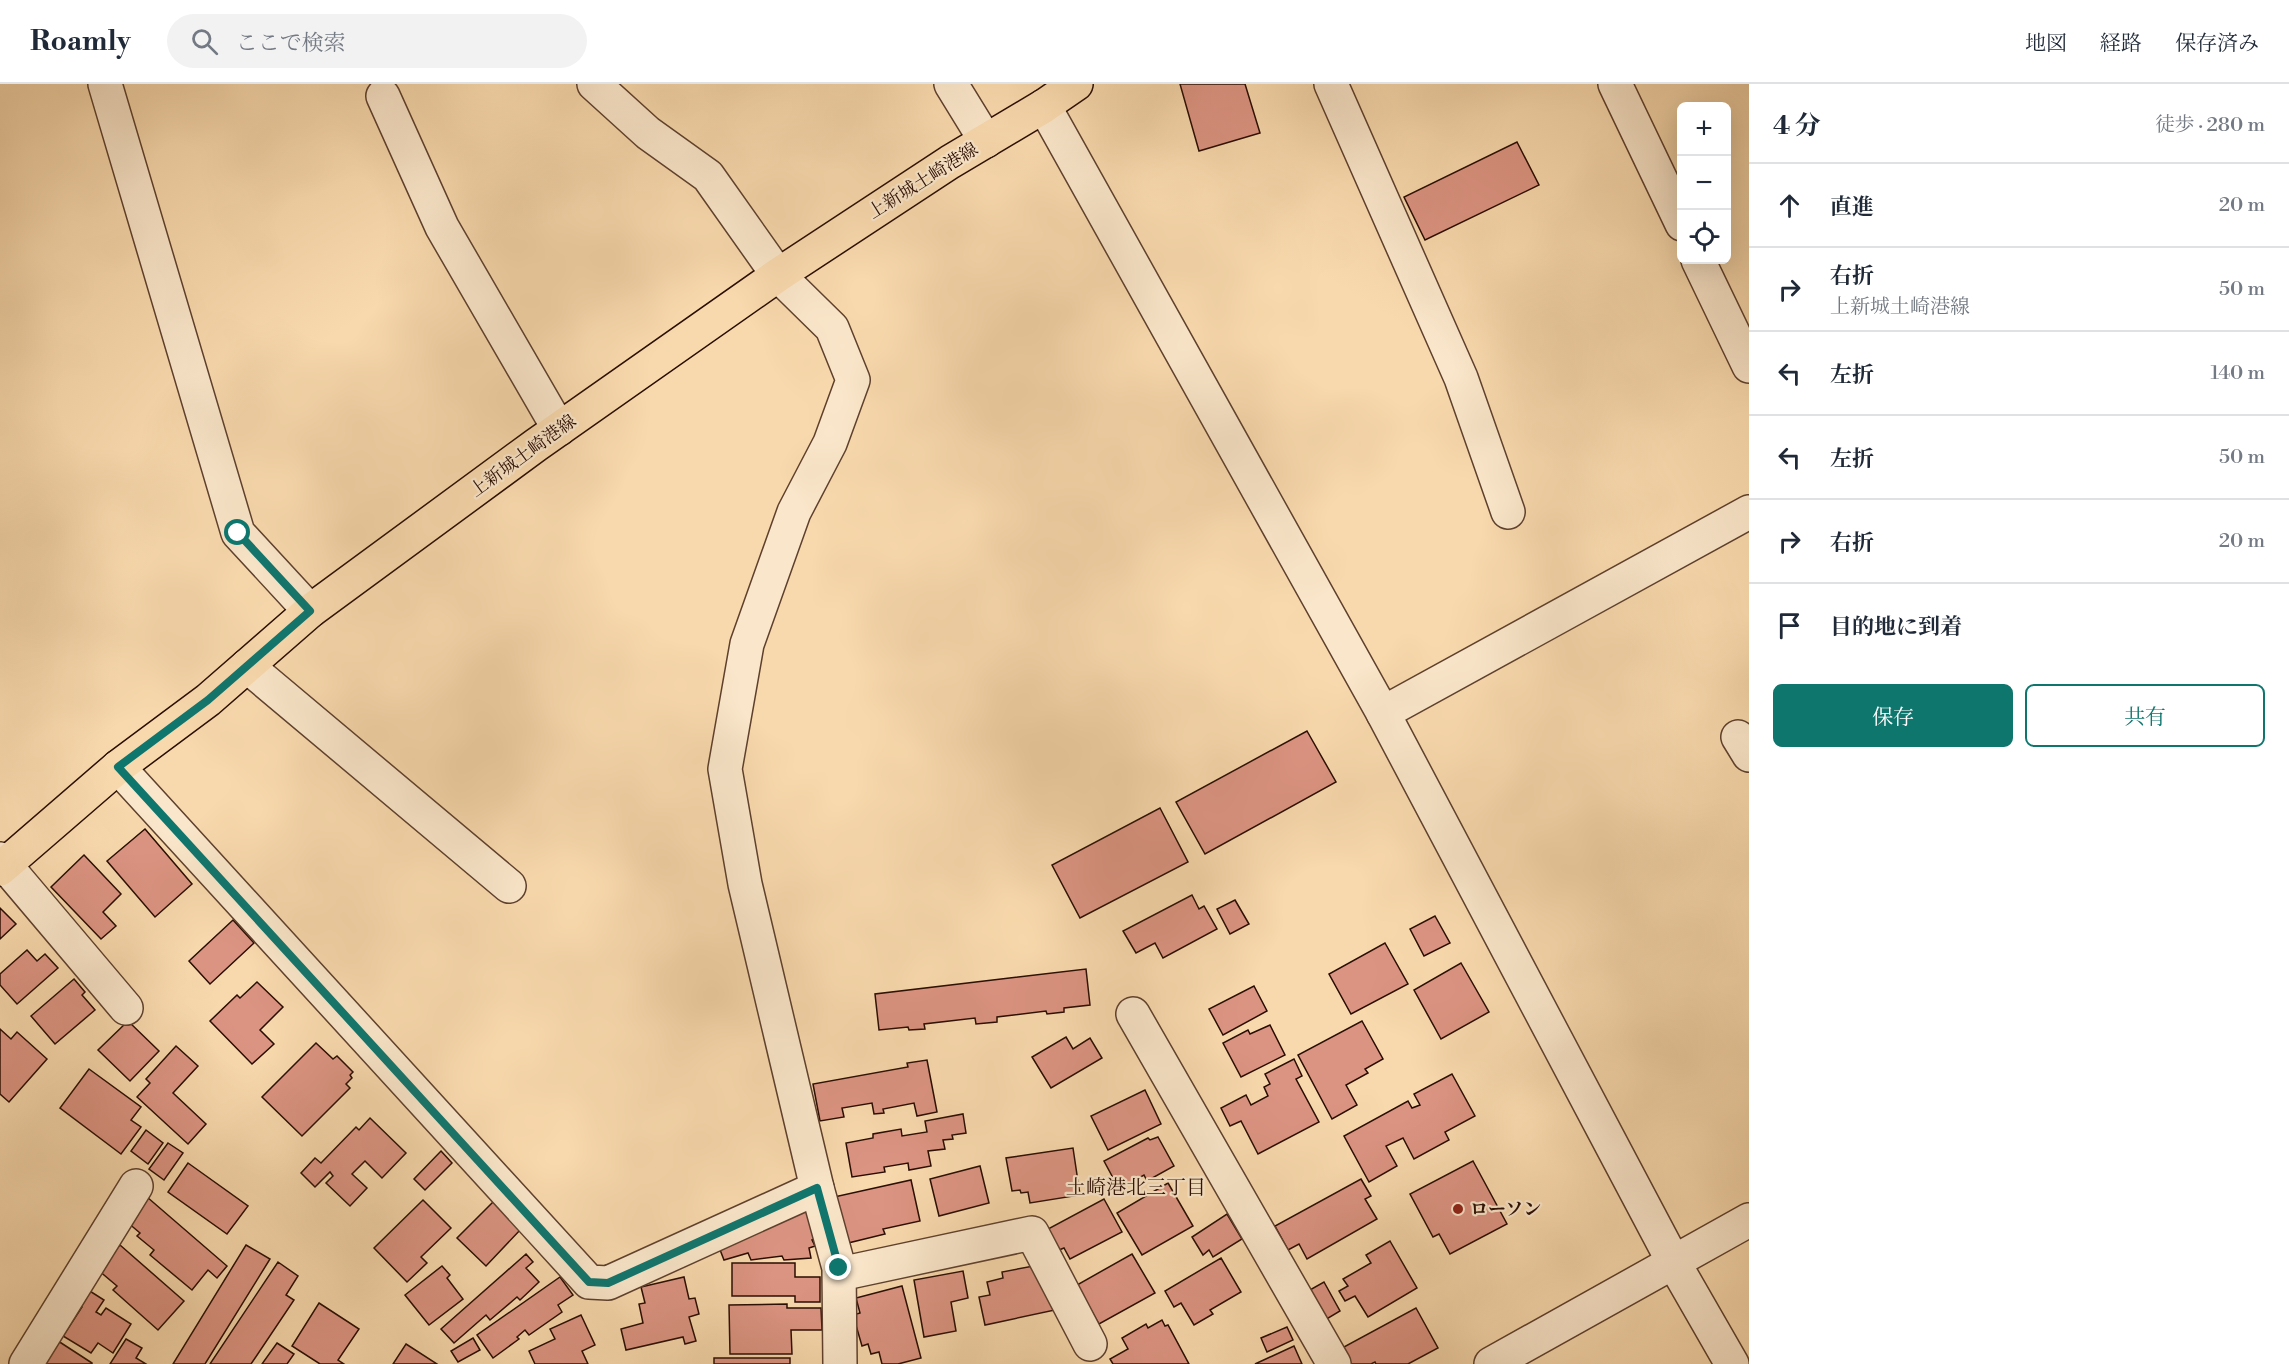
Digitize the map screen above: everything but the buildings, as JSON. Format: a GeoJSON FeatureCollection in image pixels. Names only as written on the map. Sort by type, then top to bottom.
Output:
{"type":"FeatureCollection","features":[{"type":"Feature","properties":{"kind":"main road","name":"上新城土崎港線"},"geometry":{"type":"LineString","coordinates":[[2,864],[118,767],[208,700],[310,611],[559,429],[778,275],[1076,84]]}},
{"type":"Feature","properties":{"kind":"street"},"geometry":{"type":"LineString","coordinates":[[105,84],[238,533],[310,611]]}},
{"type":"Feature","properties":{"kind":"street"},"geometry":{"type":"LineString","coordinates":[[594,84],[648,133],[708,176],[778,275],[832,328],[853,380],[830,443],[794,512],[747,644],[725,769],[745,884],[817,1188],[840,1274],[840,1364]]}},
{"type":"Feature","properties":{"kind":"street"},"geometry":{"type":"LineString","coordinates":[[951,84],[986,141]]}},
{"type":"Feature","properties":{"kind":"street"},"geometry":{"type":"LineString","coordinates":[[1331,84],[1461,378],[1508,512]]}},
{"type":"Feature","properties":{"kind":"street"},"geometry":{"type":"LineString","coordinates":[[1615,84],[1677,214]]}},
{"type":"Feature","properties":{"kind":"street"},"geometry":{"type":"LineString","coordinates":[[383,96],[442,227],[559,429]]}},
{"type":"Feature","properties":{"kind":"street"},"geometry":{"type":"LineString","coordinates":[[1044,106],[1383,713],[1674,1263],[1732,1364]]}},
{"type":"Feature","properties":{"kind":"street"},"geometry":{"type":"LineString","coordinates":[[1700,264],[1749,366]]}},
{"type":"Feature","properties":{"kind":"street"},"geometry":{"type":"LineString","coordinates":[[1383,713],[1749,512]]}},
{"type":"Feature","properties":{"kind":"street"},"geometry":{"type":"LineString","coordinates":[[247,666],[508,886]]}},
{"type":"Feature","properties":{"kind":"street"},"geometry":{"type":"LineString","coordinates":[[118,767],[589,1282],[608,1283],[817,1188]]}},
{"type":"Feature","properties":{"kind":"street"},"geometry":{"type":"LineString","coordinates":[[2,864],[126,1008]]}},
{"type":"Feature","properties":{"kind":"street"},"geometry":{"type":"LineString","coordinates":[[1133,1014],[1334,1364]]}},
{"type":"Feature","properties":{"kind":"street"},"geometry":{"type":"LineString","coordinates":[[26,1364],[136,1186]]}},
{"type":"Feature","properties":{"kind":"street"},"geometry":{"type":"LineString","coordinates":[[1491,1364],[1749,1220]]}},
{"type":"Feature","properties":{"kind":"street"},"geometry":{"type":"LineString","coordinates":[[840,1274],[1032,1233],[1090,1344]]}},
{"type":"Feature","properties":{"kind":"place","name":"ローソン"},"geometry":{"type":"Point","coordinates":[1458,1209]}},
{"type":"Feature","properties":{"kind":"district","name":"土崎港北三丁目"},"geometry":{"type":"Point","coordinates":[1136,1188]}},
{"type":"Feature","properties":{"kind":"route"},"geometry":{"type":"LineString","coordinates":[[238,533],[310,611],[208,700],[118,767],[589,1282],[608,1283],[817,1188],[839,1268]]}}]}
